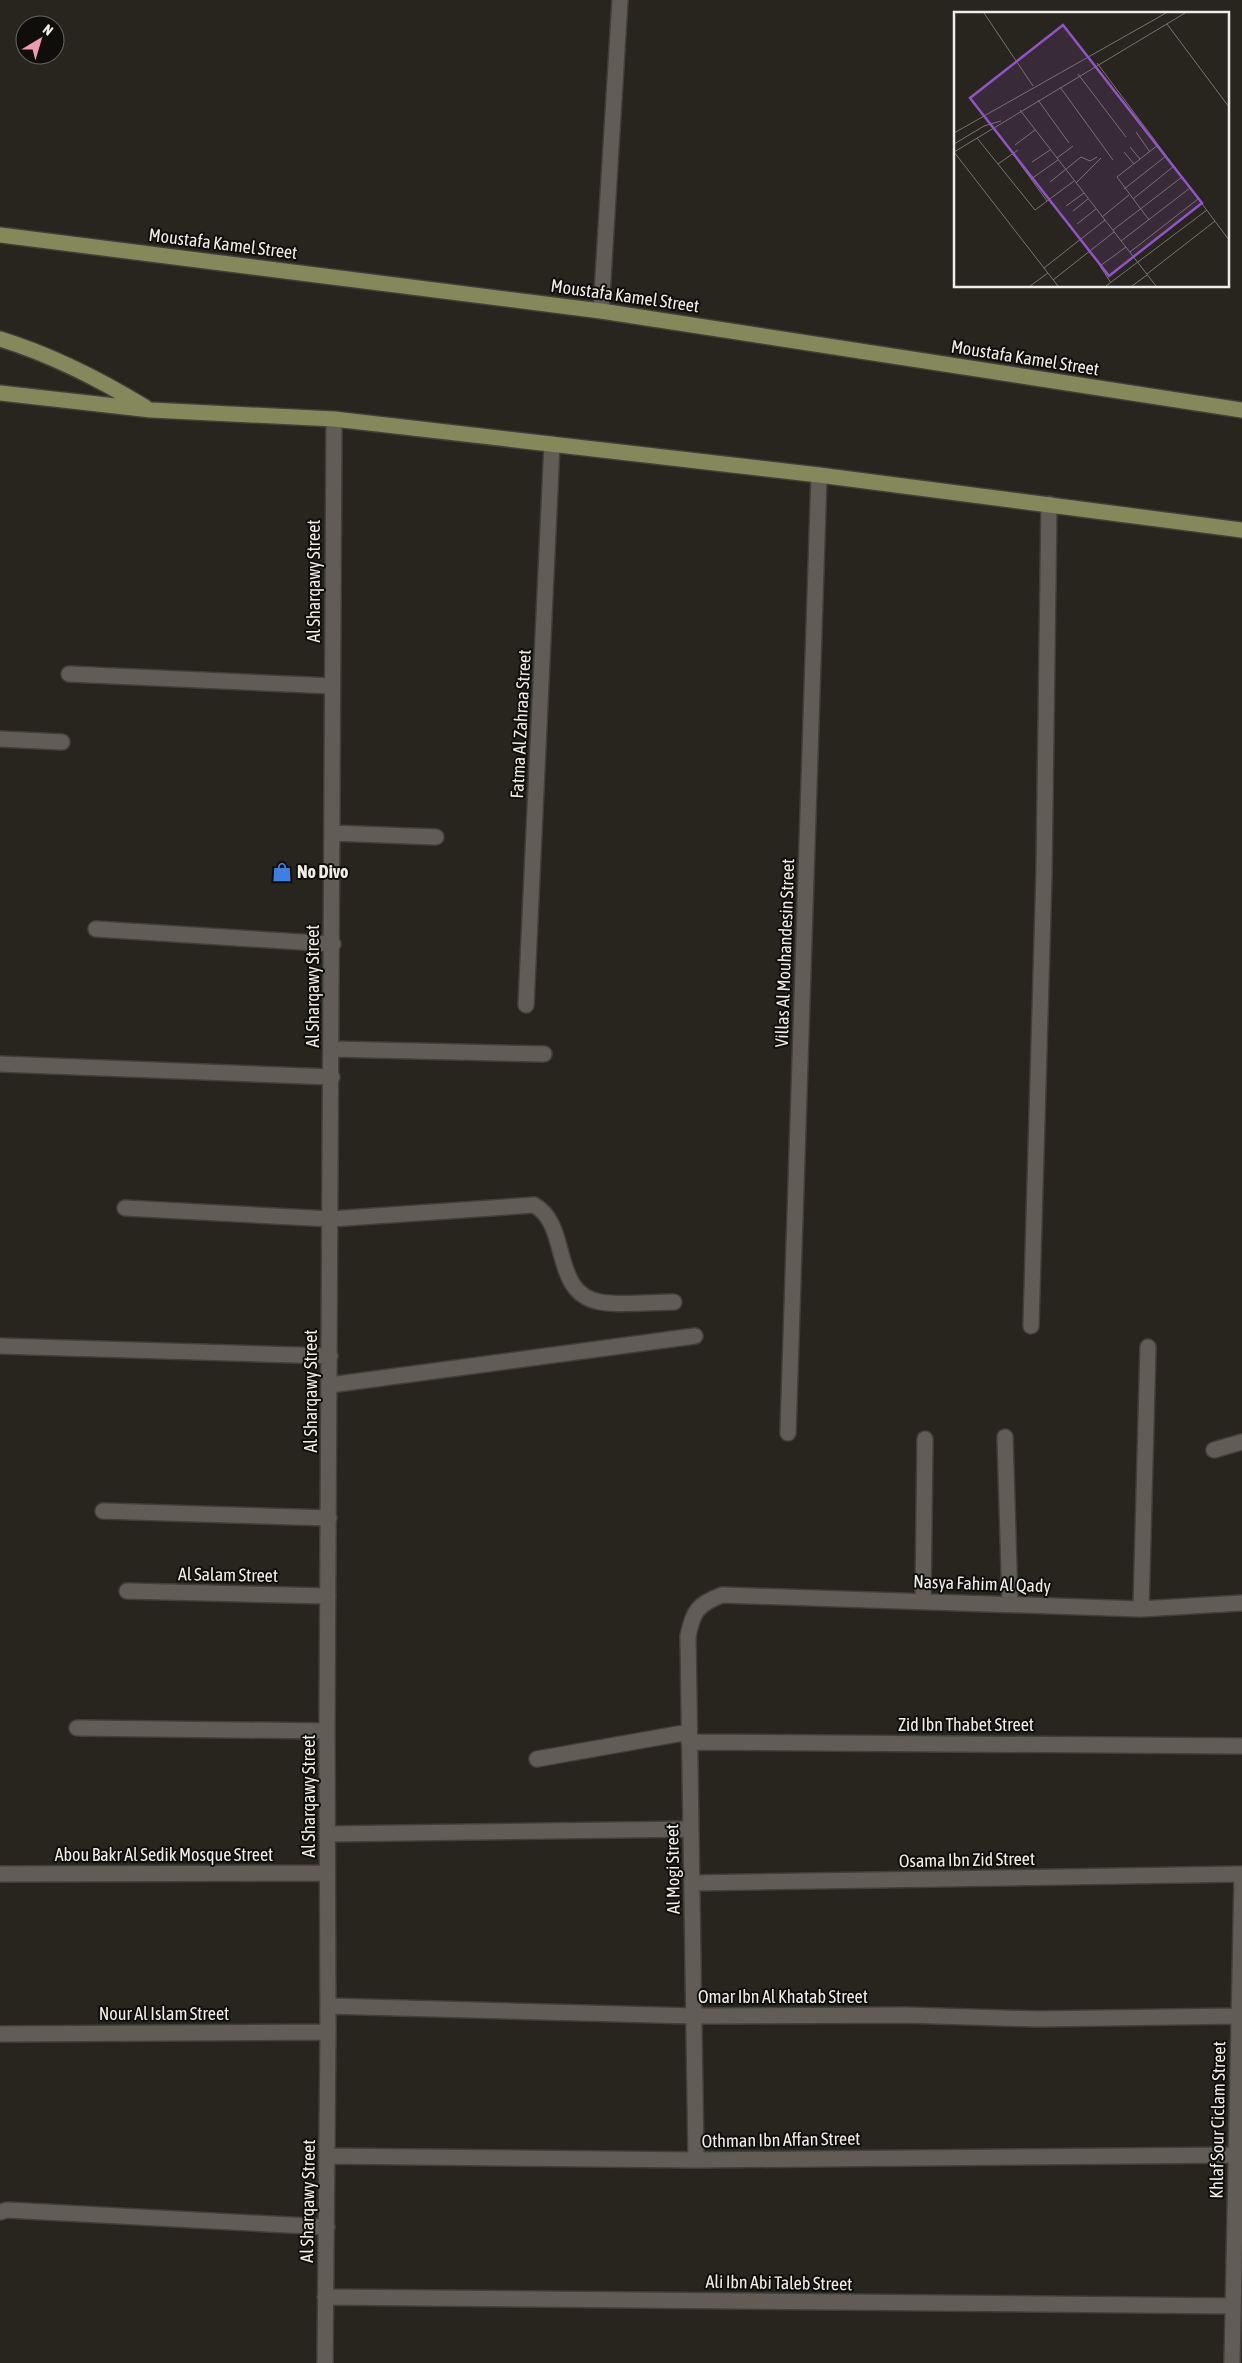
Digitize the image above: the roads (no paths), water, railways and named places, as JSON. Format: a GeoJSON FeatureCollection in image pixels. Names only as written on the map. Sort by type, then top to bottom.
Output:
{"type":"FeatureCollection","features":[{"type":"Feature","properties":{"kind":"main road","name":"Moustafa Kamel Street"},"geometry":{"type":"LineString","coordinates":[[0,235],[602,311],[1242,410]]}},
{"type":"Feature","properties":{"kind":"main road"},"geometry":{"type":"LineString","coordinates":[[0,339],[67,365],[110,386],[151,410]]}},
{"type":"Feature","properties":{"kind":"main road"},"geometry":{"type":"LineString","coordinates":[[0,393],[151,410],[334,419],[819,475],[1242,530]]}},
{"type":"Feature","properties":{"kind":"street"},"geometry":{"type":"LineString","coordinates":[[602,311],[620,0]]}},
{"type":"Feature","properties":{"kind":"street","name":"Al Sharqawy Street"},"geometry":{"type":"LineString","coordinates":[[325,2363],[328,2227],[327,1732],[333,944],[334,419]]}},
{"type":"Feature","properties":{"kind":"street","name":"Fatma Al Zahraa Street"},"geometry":{"type":"LineString","coordinates":[[526,1005],[552,444]]}},
{"type":"Feature","properties":{"kind":"street","name":"Villas Al Mouhandesin Street"},"geometry":{"type":"LineString","coordinates":[[788,1433],[819,475]]}},
{"type":"Feature","properties":{"kind":"street"},"geometry":{"type":"LineString","coordinates":[[1031,1326],[1044,873],[1048,504]]}},
{"type":"Feature","properties":{"kind":"street"},"geometry":{"type":"LineString","coordinates":[[69,674],[332,686]]}},
{"type":"Feature","properties":{"kind":"street"},"geometry":{"type":"LineString","coordinates":[[0,739],[62,742]]}},
{"type":"Feature","properties":{"kind":"street"},"geometry":{"type":"LineString","coordinates":[[332,833],[436,836]]}},
{"type":"Feature","properties":{"kind":"street"},"geometry":{"type":"LineString","coordinates":[[96,929],[333,944]]}},
{"type":"Feature","properties":{"kind":"street"},"geometry":{"type":"LineString","coordinates":[[332,1050],[544,1054]]}},
{"type":"Feature","properties":{"kind":"street"},"geometry":{"type":"LineString","coordinates":[[0,1064],[332,1077]]}},
{"type":"Feature","properties":{"kind":"street"},"geometry":{"type":"LineString","coordinates":[[125,1208],[331,1219],[534,1205],[549,1217],[569,1280],[583,1294],[600,1302],[674,1302]]}},
{"type":"Feature","properties":{"kind":"street"},"geometry":{"type":"LineString","coordinates":[[330,1385],[695,1336]]}},
{"type":"Feature","properties":{"kind":"street"},"geometry":{"type":"LineString","coordinates":[[0,1346],[330,1356]]}},
{"type":"Feature","properties":{"kind":"street"},"geometry":{"type":"LineString","coordinates":[[1141,1609],[1148,1346]]}},
{"type":"Feature","properties":{"kind":"street"},"geometry":{"type":"LineString","coordinates":[[1006,1437],[1010,1603]]}},
{"type":"Feature","properties":{"kind":"street"},"geometry":{"type":"LineString","coordinates":[[923,1601],[925,1439]]}},
{"type":"Feature","properties":{"kind":"street"},"geometry":{"type":"LineString","coordinates":[[1214,1450],[1242,1442]]}},
{"type":"Feature","properties":{"kind":"street"},"geometry":{"type":"LineString","coordinates":[[103,1511],[329,1518]]}},
{"type":"Feature","properties":{"kind":"street","name":"Al Salam Street"},"geometry":{"type":"LineString","coordinates":[[127,1591],[328,1596]]}},
{"type":"Feature","properties":{"kind":"street","name":"Nasya Fahim Al Qady"},"geometry":{"type":"LineString","coordinates":[[722,1595],[1010,1603],[1141,1609],[1242,1603]]}},
{"type":"Feature","properties":{"kind":"street","name":"Al Mogi Street"},"geometry":{"type":"LineString","coordinates":[[696,2160],[688,1636],[691,1617],[704,1602],[722,1595]]}},
{"type":"Feature","properties":{"kind":"street"},"geometry":{"type":"LineString","coordinates":[[77,1728],[327,1732]]}},
{"type":"Feature","properties":{"kind":"street","name":"Zid Ibn Thabet Street"},"geometry":{"type":"LineString","coordinates":[[537,1759],[689,1737],[1242,1746]]}},
{"type":"Feature","properties":{"kind":"street"},"geometry":{"type":"LineString","coordinates":[[327,1834],[691,1828]]}},
{"type":"Feature","properties":{"kind":"street","name":"Abou Bakr Al Sedik Mosque Street"},"geometry":{"type":"LineString","coordinates":[[0,1874],[327,1873]]}},
{"type":"Feature","properties":{"kind":"street","name":"Osama Ibn Zid Street"},"geometry":{"type":"LineString","coordinates":[[692,1884],[1242,1876]]}},
{"type":"Feature","properties":{"kind":"street","name":"Khlaf Sour Ciclam Street"},"geometry":{"type":"LineString","coordinates":[[1232,2363],[1242,1876]]}},
{"type":"Feature","properties":{"kind":"street","name":"Omar Ibn Al Khatab Street"},"geometry":{"type":"LineString","coordinates":[[328,2006],[694,2016],[933,2015],[1037,2020],[1238,2016]]}},
{"type":"Feature","properties":{"kind":"street","name":"Nour Al Islam Street"},"geometry":{"type":"LineString","coordinates":[[0,2034],[328,2032]]}},
{"type":"Feature","properties":{"kind":"street","name":"Othman Ibn Affan Street"},"geometry":{"type":"LineString","coordinates":[[328,2156],[696,2160],[1236,2155]]}},
{"type":"Feature","properties":{"kind":"street"},"geometry":{"type":"LineString","coordinates":[[0,2212],[7,2210],[328,2227]]}},
{"type":"Feature","properties":{"kind":"street","name":"Ali Ibn Abi Taleb Street"},"geometry":{"type":"LineString","coordinates":[[325,2297],[1233,2306]]}},
{"type":"Feature","properties":{"kind":"place","name":"No Divo"},"geometry":{"type":"Point","coordinates":[282,872]}}]}
